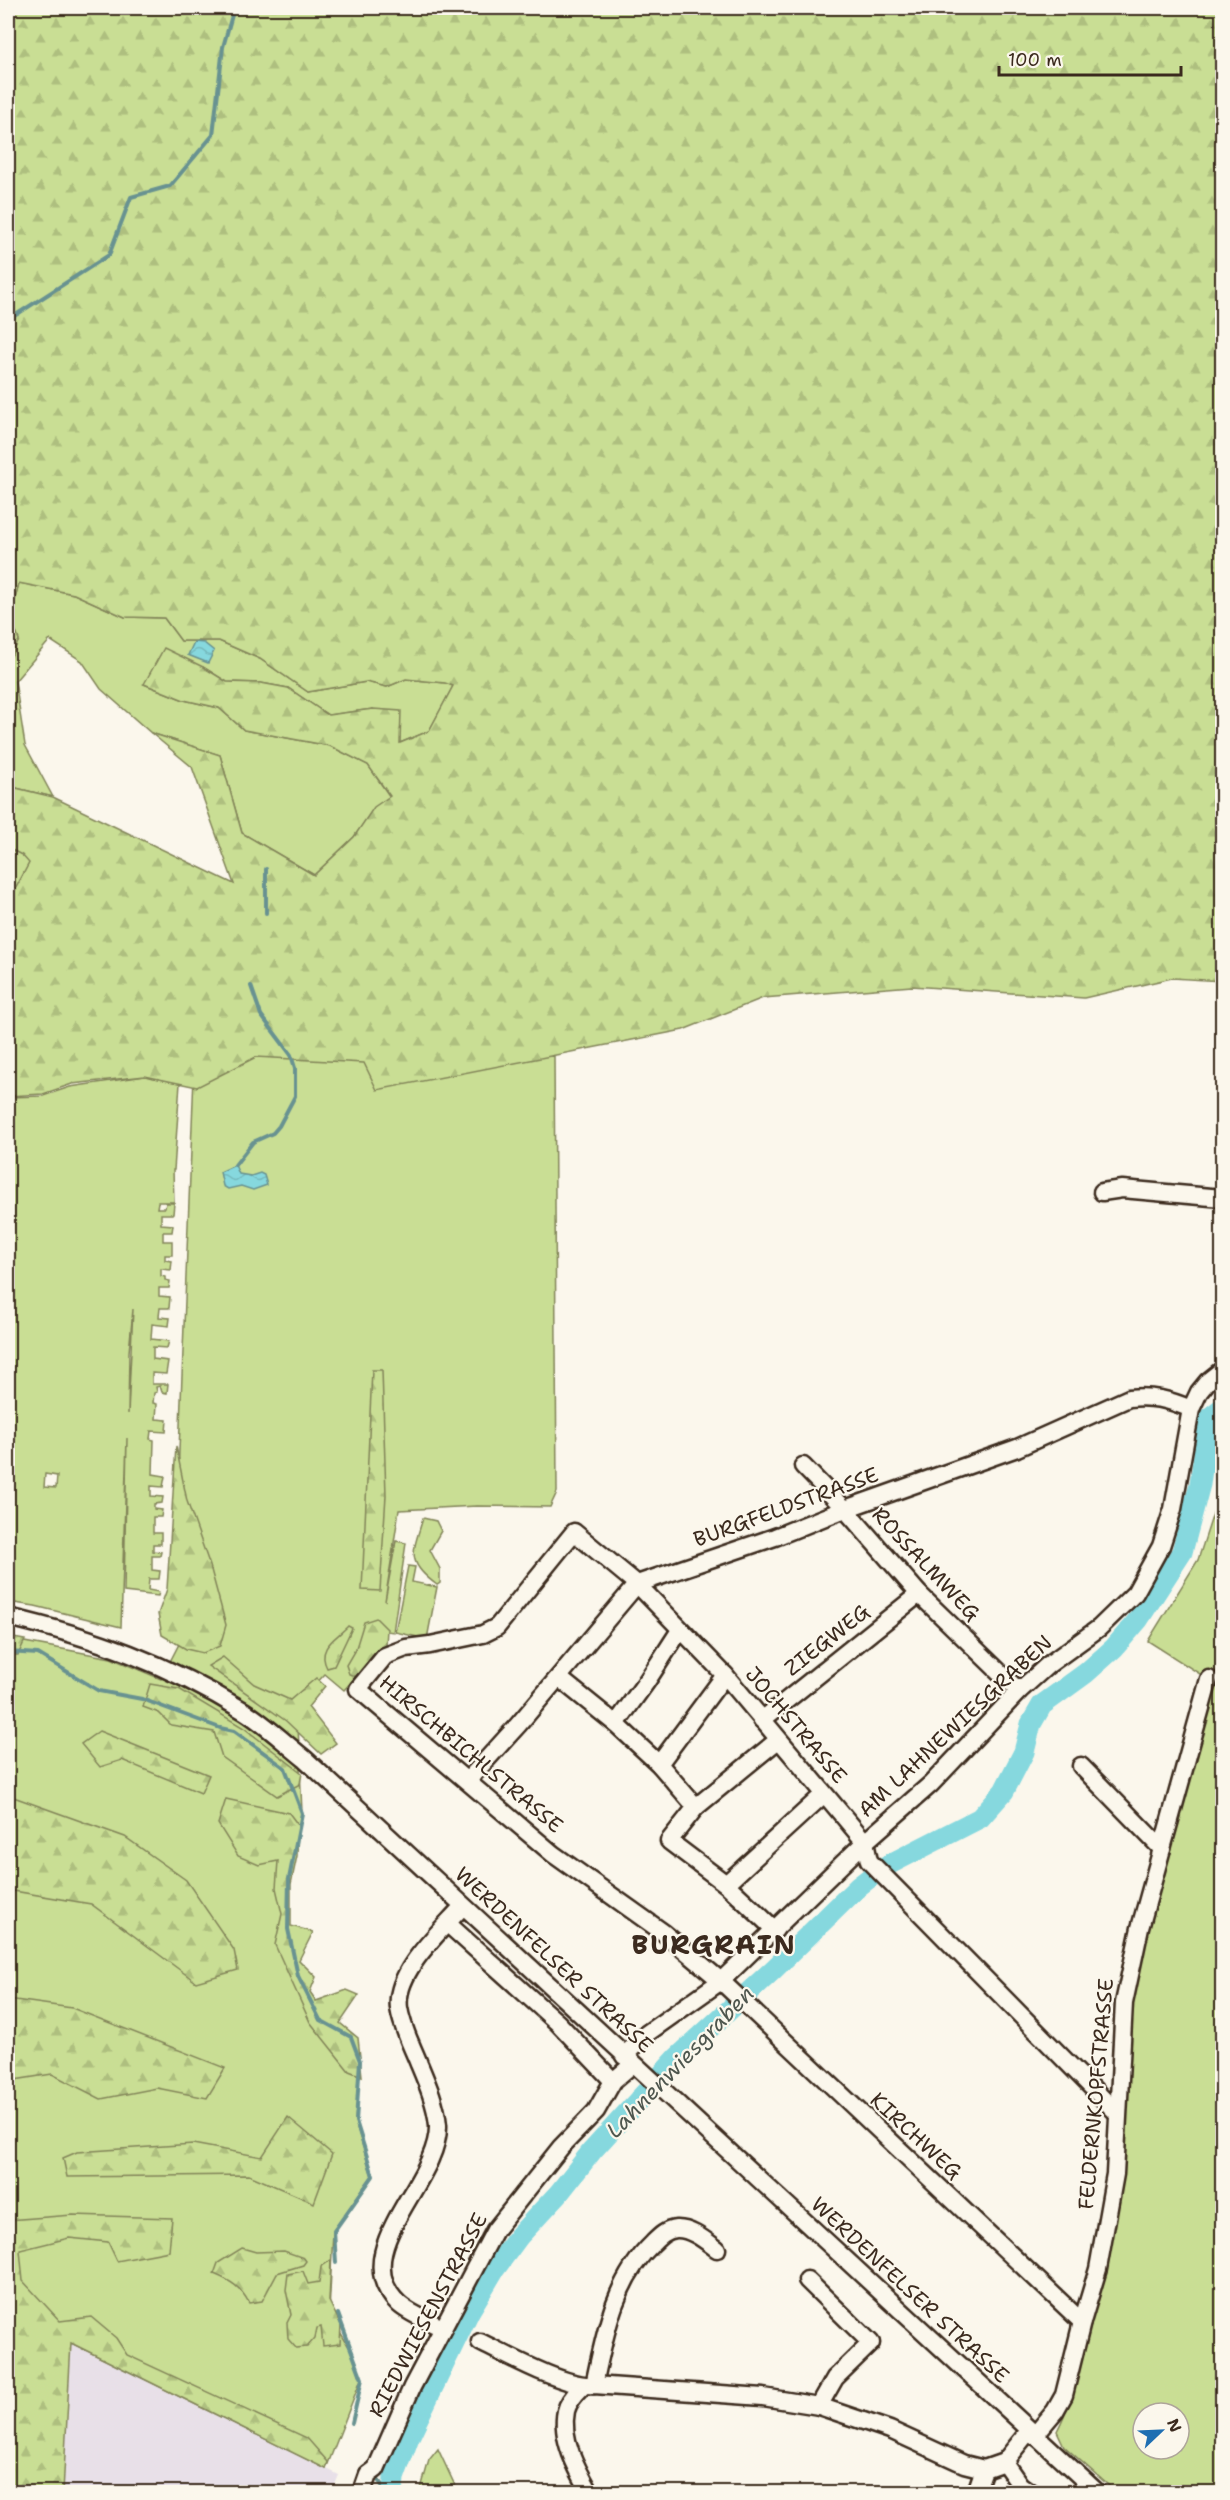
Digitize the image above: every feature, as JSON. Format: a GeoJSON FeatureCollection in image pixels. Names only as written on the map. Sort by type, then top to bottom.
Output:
{"type":"FeatureCollection","features":[{"type":"Feature","properties":{"kind":"street"},"geometry":{"type":"LineString","coordinates":[[1102,1192],[1122,1189],[1222,1198]]}},
{"type":"Feature","properties":{"kind":"street","name":"AM LAHNEWIESGRABEN"},"geometry":{"type":"LineString","coordinates":[[629,2060],[646,2034],[721,1981],[865,1842],[931,1784],[1019,1691],[1048,1665],[1099,1628],[1135,1593],[1161,1546],[1173,1509],[1191,1409],[1199,1392],[1222,1370]]}},
{"type":"Feature","properties":{"kind":"street","name":"BURGFELDSTRASSE"},"geometry":{"type":"LineString","coordinates":[[637,1584],[775,1537],[845,1509],[1017,1448],[1129,1398],[1144,1396],[1158,1398],[1191,1409]]}},
{"type":"Feature","properties":{"kind":"street","name":"ROSSALMWEG"},"geometry":{"type":"LineString","coordinates":[[803,1466],[845,1509],[919,1594],[1019,1691]]}},
{"type":"Feature","properties":{"kind":"street","name":"JOCHSTRASSE"},"geometry":{"type":"LineString","coordinates":[[574,1532],[637,1584],[725,1675],[865,1842],[869,1861],[1117,2113]]}},
{"type":"Feature","properties":{"kind":"street","name":"HIRSCHBICHLSTRASSE"},"geometry":{"type":"LineString","coordinates":[[574,1532],[497,1627],[483,1634],[406,1648],[385,1656],[358,1689],[554,1854],[664,1933],[721,1981]]}},
{"type":"Feature","properties":{"kind":"street"},"geometry":{"type":"LineString","coordinates":[[468,1780],[637,1584]]}},
{"type":"Feature","properties":{"kind":"street","name":"ZIEGWEG"},"geometry":{"type":"LineString","coordinates":[[762,1720],[919,1594]]}},
{"type":"Feature","properties":{"kind":"street","name":"WERDENFELSER STRASSE"},"geometry":{"type":"LineString","coordinates":[[8,1617],[59,1629],[119,1648],[192,1681],[246,1712],[305,1759],[462,1907],[1097,2493]]}},
{"type":"Feature","properties":{"kind":"street"},"geometry":{"type":"LineString","coordinates":[[616,1724],[680,1630]]}},
{"type":"Feature","properties":{"kind":"street"},"geometry":{"type":"LineString","coordinates":[[659,1764],[725,1675]]}},
{"type":"Feature","properties":{"kind":"street"},"geometry":{"type":"LineString","coordinates":[[559,1677],[616,1724],[659,1764],[696,1807]]}},
{"type":"Feature","properties":{"kind":"street","name":"FELDERNKOPFSTRASSE"},"geometry":{"type":"LineString","coordinates":[[1004,2462],[1055,2411],[1064,2395],[1098,2269],[1115,2174],[1124,2003],[1128,1979],[1209,1679]]}},
{"type":"Feature","properties":{"kind":"street"},"geometry":{"type":"LineString","coordinates":[[775,1930],[726,1884],[669,1841],[696,1807],[778,1740]]}},
{"type":"Feature","properties":{"kind":"street"},"geometry":{"type":"LineString","coordinates":[[1081,1766],[1162,1849]]}},
{"type":"Feature","properties":{"kind":"street"},"geometry":{"type":"LineString","coordinates":[[726,1884],[824,1794]]}},
{"type":"Feature","properties":{"kind":"street"},"geometry":{"type":"LineString","coordinates":[[442,2328],[400,2306],[390,2294],[385,2286],[382,2250],[392,2227],[421,2180],[434,2147],[438,2126],[432,2098],[403,2026],[399,2007],[402,1982],[419,1955],[462,1907]]}},
{"type":"Feature","properties":{"kind":"street"},"geometry":{"type":"LineString","coordinates":[[448,1924],[558,2023],[613,2081]]}},
{"type":"Feature","properties":{"kind":"street","name":"KIRCHWEG"},"geometry":{"type":"LineString","coordinates":[[721,1981],[1082,2322]]}},
{"type":"Feature","properties":{"kind":"street","name":"RIEDWIESENSTRASSE"},"geometry":{"type":"LineString","coordinates":[[362,2493],[412,2387],[495,2230],[561,2146],[596,2112],[613,2081],[629,2060]]}},
{"type":"Feature","properties":{"kind":"street"},"geometry":{"type":"LineString","coordinates":[[590,2493],[573,2463],[567,2433],[567,2410],[588,2386],[614,2302],[622,2285],[644,2251],[664,2232],[678,2228],[690,2232],[717,2249]]}},
{"type":"Feature","properties":{"kind":"street"},"geometry":{"type":"LineString","coordinates":[[807,2280],[871,2343],[836,2378],[819,2406]]}},
{"type":"Feature","properties":{"kind":"street"},"geometry":{"type":"LineString","coordinates":[[480,2342],[529,2366],[588,2386],[753,2396],[819,2406],[890,2430],[964,2464],[984,2469],[1004,2462],[1020,2485],[1029,2493]]}},
{"type":"Feature","properties":{"kind":"street"},"geometry":{"type":"LineString","coordinates":[[976,2493],[984,2469]]}},
{"type":"Feature","properties":{"kind":"shaded area"},"geometry":{"type":"Polygon","coordinates":[[[71,2343],[339,2475],[334,2487],[345,2492],[63,2492],[71,2343]]]}},
{"type":"Feature","properties":{"kind":"green space"},"geometry":{"type":"Polygon","coordinates":[[[8,8],[1222,8],[1222,981],[1172,978],[1084,998],[912,986],[763,998],[683,1030],[377,1090],[364,1063],[256,1057],[197,1087],[145,1076],[72,1084],[43,1094],[8,1096],[8,903],[29,863],[22,855],[8,848],[8,786],[53,797],[234,884],[192,767],[151,733],[220,755],[242,833],[314,875],[354,837],[374,807],[390,796],[368,765],[330,746],[244,730],[219,708],[184,700],[144,684],[164,648],[203,667],[227,682],[261,683],[288,688],[328,715],[373,709],[401,711],[400,743],[429,731],[453,686],[406,679],[387,687],[366,682],[308,692],[260,659],[219,641],[181,641],[164,618],[125,617],[74,594],[19,583],[10,617],[19,640],[8,662],[8,8]]]}},
{"type":"Feature","properties":{"kind":"green space"},"geometry":{"type":"Polygon","coordinates":[[[19,583],[74,594],[125,617],[164,618],[181,641],[219,641],[260,659],[308,692],[366,682],[387,687],[406,679],[446,683],[453,686],[429,731],[400,743],[373,709],[328,715],[288,688],[261,683],[227,682],[203,667],[144,684],[184,700],[219,708],[244,730],[330,746],[368,765],[390,797],[374,808],[354,837],[314,875],[242,833],[220,755],[151,733],[101,689],[82,661],[50,640],[15,681],[25,745],[53,797],[8,786],[8,662],[19,640],[10,617],[19,583]]]}},
{"type":"Feature","properties":{"kind":"green space"},"geometry":{"type":"Polygon","coordinates":[[[8,848],[22,855],[30,863],[8,903],[8,848]]]}},
{"type":"Feature","properties":{"kind":"green space"},"geometry":{"type":"Polygon","coordinates":[[[257,1054],[405,1061],[554,1056],[557,1492],[550,1507],[477,1506],[399,1510],[385,1601],[396,1541],[406,1543],[393,1632],[381,1630],[378,1652],[344,1690],[325,1674],[297,1704],[302,1812],[289,1879],[288,1929],[298,1976],[360,2061],[355,2121],[372,2176],[333,2231],[329,2313],[352,2352],[361,2379],[326,2469],[71,2343],[8,2274],[8,1639],[111,1658],[161,1679],[180,1642],[177,1501],[194,1076],[257,1054]]]}},
{"type":"Feature","properties":{"kind":"green space"},"geometry":{"type":"Polygon","coordinates":[[[145,1076],[180,1083],[173,1170],[174,1202],[158,1202],[157,1208],[165,1208],[166,1203],[174,1203],[173,1214],[161,1214],[161,1224],[173,1225],[172,1232],[163,1232],[163,1241],[172,1241],[172,1255],[165,1255],[165,1260],[172,1261],[171,1270],[161,1269],[161,1276],[170,1281],[169,1288],[159,1288],[159,1296],[170,1297],[169,1308],[160,1308],[159,1317],[170,1318],[169,1326],[152,1324],[151,1339],[169,1341],[167,1348],[153,1347],[153,1359],[168,1361],[166,1374],[152,1373],[152,1384],[168,1384],[167,1393],[162,1392],[160,1386],[156,1387],[157,1392],[154,1393],[153,1403],[157,1404],[156,1419],[167,1420],[166,1432],[151,1431],[150,1439],[154,1440],[153,1474],[165,1476],[163,1487],[151,1486],[151,1496],[163,1497],[162,1503],[154,1504],[154,1509],[162,1510],[161,1517],[153,1517],[153,1533],[161,1533],[161,1544],[153,1544],[153,1551],[161,1552],[160,1556],[152,1556],[152,1570],[160,1571],[159,1579],[149,1579],[148,1590],[159,1592],[158,1596],[124,1592],[127,1438],[121,1627],[35,1606],[8,1602],[8,1097],[43,1096],[70,1087],[145,1076]],[[133,1309],[129,1352],[128,1414],[133,1309]],[[45,1474],[44,1487],[56,1488],[57,1476],[45,1474]]]}},
{"type":"Feature","properties":{"kind":"green space"},"geometry":{"type":"Polygon","coordinates":[[[372,1370],[382,1370],[386,1495],[380,1591],[362,1590],[372,1370]]]}},
{"type":"Feature","properties":{"kind":"green space"},"geometry":{"type":"Polygon","coordinates":[[[176,1446],[187,1501],[210,1566],[226,1625],[220,1646],[203,1653],[186,1649],[162,1635],[158,1614],[167,1589],[176,1446]]]}},
{"type":"Feature","properties":{"kind":"green space"},"geometry":{"type":"Polygon","coordinates":[[[1222,1486],[1222,2492],[1116,2492],[1064,2446],[1057,2431],[1078,2375],[1113,2231],[1122,2165],[1135,1982],[1208,1679],[1148,1641],[1198,1560],[1222,1486]]]}},
{"type":"Feature","properties":{"kind":"green space"},"geometry":{"type":"Polygon","coordinates":[[[423,1518],[436,1521],[441,1531],[430,1550],[440,1569],[440,1583],[437,1585],[420,1570],[414,1556],[423,1518]]]}},
{"type":"Feature","properties":{"kind":"green space"},"geometry":{"type":"Polygon","coordinates":[[[408,1566],[415,1567],[412,1582],[437,1587],[427,1639],[395,1632],[408,1566]]]}},
{"type":"Feature","properties":{"kind":"green space"},"geometry":{"type":"Polygon","coordinates":[[[376,1618],[387,1629],[386,1646],[359,1678],[349,1674],[346,1665],[356,1648],[364,1622],[376,1618]]]}},
{"type":"Feature","properties":{"kind":"green space"},"geometry":{"type":"Polygon","coordinates":[[[348,1626],[352,1628],[334,1666],[327,1668],[324,1661],[326,1649],[348,1626]]]}},
{"type":"Feature","properties":{"kind":"green space"},"geometry":{"type":"Polygon","coordinates":[[[8,1637],[25,1640],[18,1655],[8,1655],[8,1637]]]}},
{"type":"Feature","properties":{"kind":"green space"},"geometry":{"type":"Polygon","coordinates":[[[223,1657],[254,1684],[290,1700],[316,1678],[325,1686],[308,1707],[336,1743],[321,1754],[286,1721],[208,1666],[223,1657]]]}},
{"type":"Feature","properties":{"kind":"green space"},"geometry":{"type":"Polygon","coordinates":[[[150,1684],[179,1689],[244,1728],[302,1773],[300,1784],[277,1796],[222,1757],[214,1732],[171,1725],[159,1713],[143,1707],[150,1684]]]}},
{"type":"Feature","properties":{"kind":"green space"},"geometry":{"type":"Polygon","coordinates":[[[99,1731],[209,1775],[201,1793],[122,1760],[100,1767],[81,1744],[99,1731]]]}},
{"type":"Feature","properties":{"kind":"green space"},"geometry":{"type":"Polygon","coordinates":[[[8,1795],[125,1837],[186,1880],[234,1950],[238,1970],[196,1982],[91,1904],[8,1890],[8,1795]]]}},
{"type":"Feature","properties":{"kind":"green space"},"geometry":{"type":"Polygon","coordinates":[[[226,1799],[289,1813],[298,1825],[297,1856],[291,1884],[291,1926],[313,1932],[299,1960],[316,1977],[310,1992],[316,2001],[347,1990],[359,1995],[340,2023],[358,2038],[362,2076],[349,2071],[310,2022],[275,1945],[282,1914],[276,1888],[278,1861],[259,1865],[238,1856],[218,1824],[226,1799]]]}},
{"type":"Feature","properties":{"kind":"green space"},"geometry":{"type":"Polygon","coordinates":[[[8,1999],[72,2008],[225,2068],[207,2098],[157,2088],[101,2099],[52,2074],[8,2081],[8,1999]]]}},
{"type":"Feature","properties":{"kind":"green space"},"geometry":{"type":"Polygon","coordinates":[[[288,2117],[332,2154],[314,2203],[249,2175],[67,2177],[63,2158],[77,2152],[193,2144],[262,2157],[288,2117]]]}},
{"type":"Feature","properties":{"kind":"green space"},"geometry":{"type":"Polygon","coordinates":[[[73,2215],[172,2218],[169,2251],[117,2261],[108,2242],[69,2238],[20,2250],[23,2281],[60,2321],[91,2317],[116,2338],[127,2355],[307,2438],[328,2462],[326,2469],[71,2343],[63,2492],[8,2492],[8,2220],[73,2215]]]}},
{"type":"Feature","properties":{"kind":"green space"},"geometry":{"type":"Polygon","coordinates":[[[242,2248],[256,2252],[284,2251],[304,2258],[306,2261],[303,2265],[277,2273],[262,2301],[249,2303],[235,2285],[214,2274],[218,2263],[242,2248]]]}},
{"type":"Feature","properties":{"kind":"green space"},"geometry":{"type":"Polygon","coordinates":[[[331,2260],[329,2301],[341,2325],[340,2344],[323,2346],[321,2327],[317,2328],[315,2338],[307,2347],[296,2348],[288,2339],[287,2323],[291,2315],[286,2290],[288,2274],[303,2271],[308,2284],[319,2282],[321,2267],[331,2260]]]}},
{"type":"Feature","properties":{"kind":"green space"},"geometry":{"type":"Polygon","coordinates":[[[438,2449],[458,2492],[420,2492],[429,2460],[438,2449]]]}},
{"type":"Feature","properties":{"kind":"water"},"geometry":{"type":"Polygon","coordinates":[[[194,642],[204,643],[214,651],[208,663],[188,655],[194,642]]]}},
{"type":"Feature","properties":{"kind":"water"},"geometry":{"type":"Polygon","coordinates":[[[235,1165],[239,1174],[251,1176],[260,1173],[264,1175],[267,1185],[253,1190],[241,1186],[228,1189],[223,1186],[220,1172],[235,1165]]]}},
{"type":"Feature","properties":{"kind":"waterway"},"geometry":{"type":"LineString","coordinates":[[8,320],[109,255],[131,197],[170,186],[213,135],[223,47],[234,8]]}},
{"type":"Feature","properties":{"kind":"waterway"},"geometry":{"type":"LineString","coordinates":[[266,869],[266,913]]}},
{"type":"Feature","properties":{"kind":"waterway"},"geometry":{"type":"LineString","coordinates":[[235,1165],[253,1142],[273,1133],[295,1096],[295,1068],[291,1055],[261,1015],[251,986]]}},
{"type":"Feature","properties":{"kind":"waterway","name":"Lahnenwiesgraben"},"geometry":{"type":"LineString","coordinates":[[393,2492],[394,2478],[409,2437],[469,2312],[494,2270],[519,2236],[559,2193],[592,2151],[677,2058],[774,1969],[859,1886],[884,1867],[980,1818],[1004,1791],[1024,1752],[1031,1724],[1042,1705],[1086,1673],[1114,1648],[1138,1620],[1182,1552],[1200,1484],[1209,1418],[1222,1408]]}},
{"type":"Feature","properties":{"kind":"waterway"},"geometry":{"type":"LineString","coordinates":[[8,1652],[38,1654],[99,1691],[142,1699],[234,1731],[285,1768],[302,1813],[289,1879],[288,1929],[298,1976],[320,2020],[351,2037],[360,2061],[356,2121],[373,2176],[334,2231],[336,2263]]}},
{"type":"Feature","properties":{"kind":"waterway"},"geometry":{"type":"LineString","coordinates":[[338,2314],[362,2379],[352,2423]]}},
{"type":"Feature","properties":{"kind":"waterway"},"geometry":{"type":"LineString","coordinates":[[375,2476],[387,2492]]}},
{"type":"Feature","properties":{"kind":"district","name":"BURGRAIN"},"geometry":{"type":"Point","coordinates":[714,1944]}}]}
